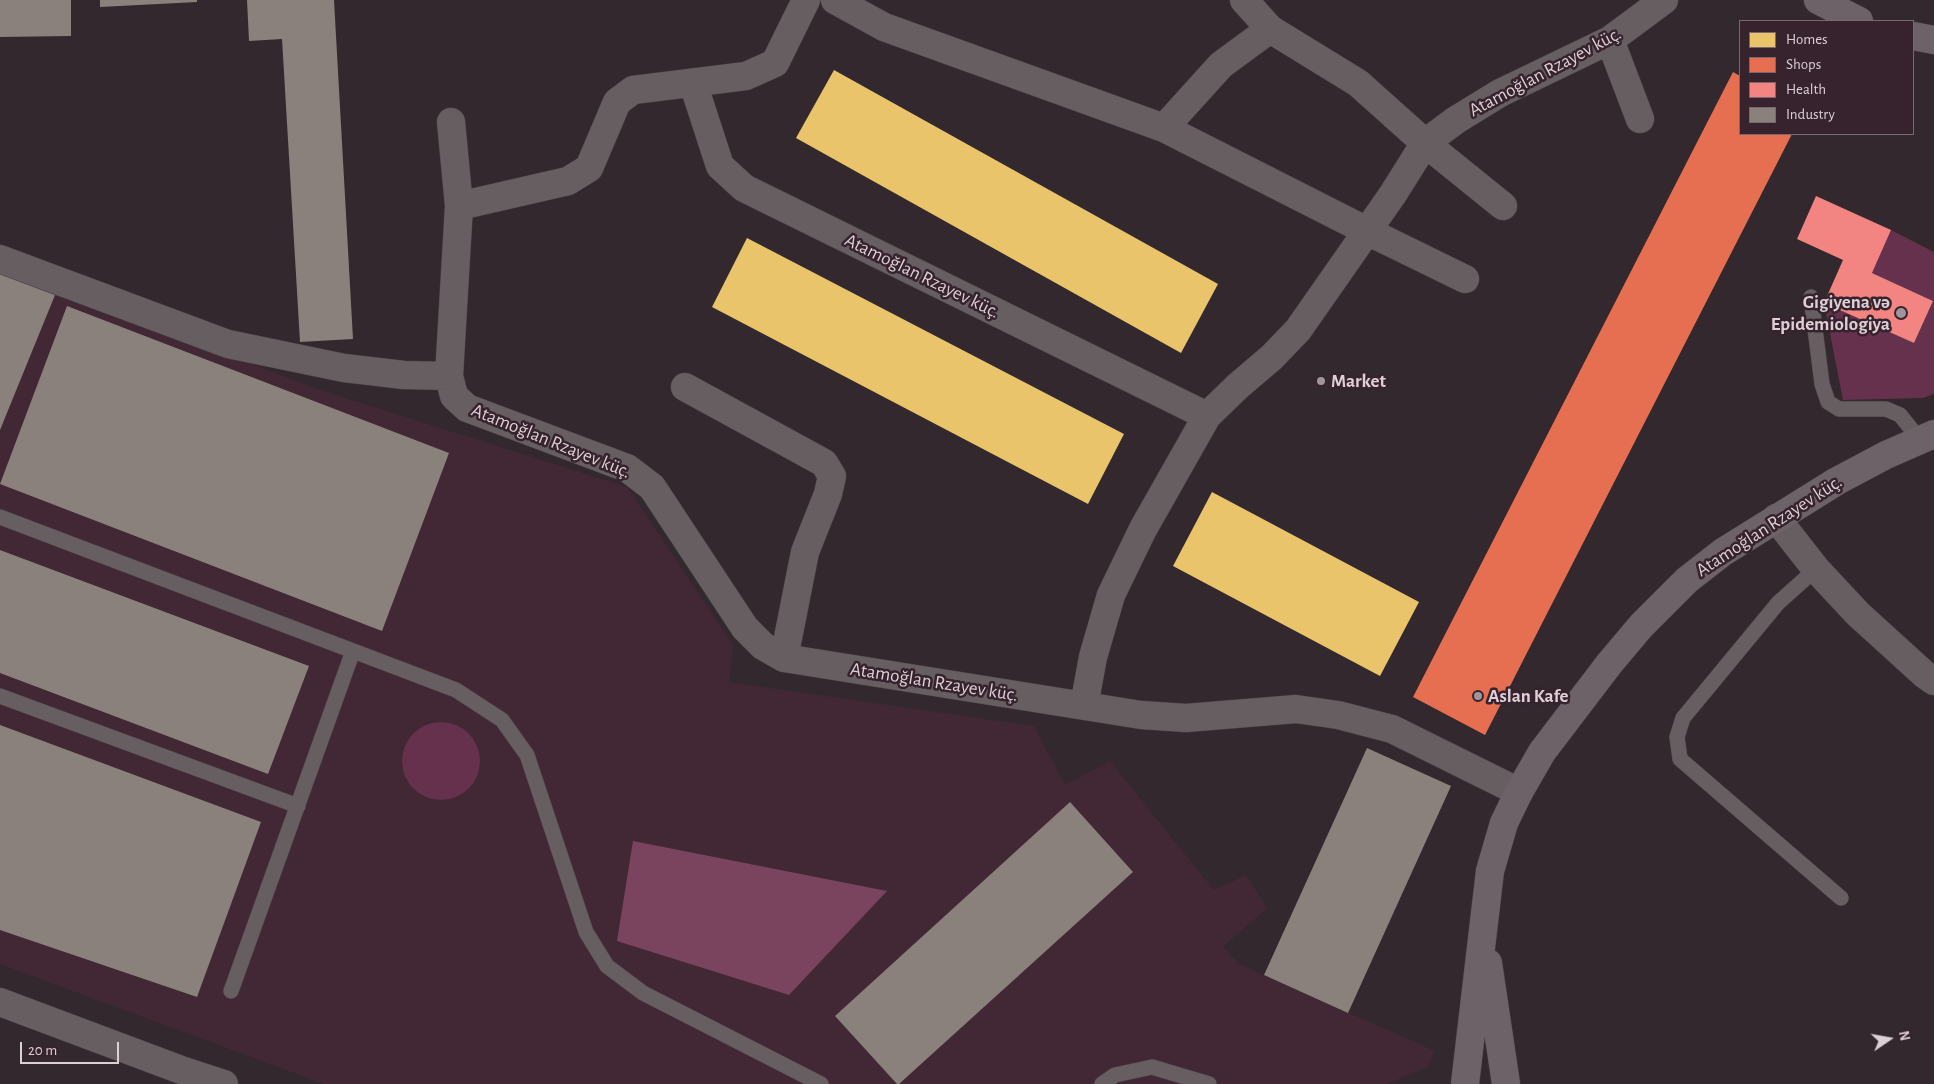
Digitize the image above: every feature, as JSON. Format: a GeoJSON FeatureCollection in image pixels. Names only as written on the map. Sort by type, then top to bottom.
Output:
{"type":"FeatureCollection","features":[{"type":"Feature","properties":{"kind":"street"},"geometry":{"type":"LineString","coordinates":[[459,206],[568,181],[589,168],[617,102],[633,90],[746,76],[775,63],[806,0]]}},
{"type":"Feature","properties":{"kind":"street"},"geometry":{"type":"LineString","coordinates":[[835,0],[884,27],[1164,128],[1465,279]]}},
{"type":"Feature","properties":{"kind":"street"},"geometry":{"type":"LineString","coordinates":[[1244,0],[1270,29],[1358,83],[1425,143],[1503,206]]}},
{"type":"Feature","properties":{"kind":"street","name":"Atamoğlan Rzayev küç."},"geometry":{"type":"LineString","coordinates":[[1084,706],[1093,657],[1111,595],[1143,529],[1208,416],[1238,386],[1272,357],[1298,330],[1425,143],[1456,120],[1500,94],[1610,40],[1664,0]]}},
{"type":"Feature","properties":{"kind":"street"},"geometry":{"type":"LineString","coordinates":[[1818,0],[1857,20]]}},
{"type":"Feature","properties":{"kind":"street"},"geometry":{"type":"LineString","coordinates":[[1164,128],[1221,65],[1270,29]]}},
{"type":"Feature","properties":{"kind":"street"},"geometry":{"type":"LineString","coordinates":[[1914,36],[1934,40]]}},
{"type":"Feature","properties":{"kind":"street"},"geometry":{"type":"LineString","coordinates":[[1610,40],[1640,119]]}},
{"type":"Feature","properties":{"kind":"street","name":"Atamoğlan Rzayev küç."},"geometry":{"type":"LineString","coordinates":[[693,83],[720,166],[744,188],[1208,416]]}},
{"type":"Feature","properties":{"kind":"street","name":"Atamoğlan Rzayev küç."},"geometry":{"type":"LineString","coordinates":[[451,122],[459,206],[449,376],[454,396],[467,408],[627,468],[652,488],[745,628],[763,646],[784,658],[1141,715],[1186,718],[1296,709],[1338,715],[1392,728],[1519,792]]}},
{"type":"Feature","properties":{"kind":"street"},"geometry":{"type":"LineString","coordinates":[[0,259],[228,344],[344,368],[404,375],[449,376]]}},
{"type":"Feature","properties":{"kind":"street"},"geometry":{"type":"LineString","coordinates":[[685,387],[824,463],[832,476],[828,494],[804,552],[784,658]]}},
{"type":"Feature","properties":{"kind":"street","name":"Atamoğlan Rzayev küç."},"geometry":{"type":"LineString","coordinates":[[1482,925],[1490,871],[1504,823],[1519,792],[1542,752],[1641,626],[1687,580],[1723,552],[1837,481],[1886,455],[1927,437]]}},
{"type":"Feature","properties":{"kind":"street"},"geometry":{"type":"LineString","coordinates":[[1776,518],[1816,569],[1858,614],[1934,681]]}},
{"type":"Feature","properties":{"kind":"street"},"geometry":{"type":"LineString","coordinates":[[1465,1084],[1482,925]]}},
{"type":"Feature","properties":{"kind":"street"},"geometry":{"type":"LineString","coordinates":[[1482,925],[1506,1084]]}},
{"type":"Feature","properties":{"kind":"street"},"geometry":{"type":"LineString","coordinates":[[0,1002],[183,1078],[224,1084]]}},
{"type":"Feature","properties":{"kind":"lane"},"geometry":{"type":"LineString","coordinates":[[1811,297],[1822,384],[1828,402],[1839,409],[1886,409],[1900,415],[1927,437]]}},
{"type":"Feature","properties":{"kind":"lane"},"geometry":{"type":"LineString","coordinates":[[0,517],[456,690],[502,720],[526,755],[586,932],[607,966],[643,993],[821,1084]]}},
{"type":"Feature","properties":{"kind":"lane"},"geometry":{"type":"LineString","coordinates":[[1816,569],[1778,603],[1683,718],[1677,737],[1680,759],[1841,898]]}},
{"type":"Feature","properties":{"kind":"lane"},"geometry":{"type":"LineString","coordinates":[[231,991],[353,651]]}},
{"type":"Feature","properties":{"kind":"lane"},"geometry":{"type":"LineString","coordinates":[[0,696],[298,806]]}},
{"type":"Feature","properties":{"kind":"lane"},"geometry":{"type":"LineString","coordinates":[[1102,1084],[1115,1075],[1152,1068],[1209,1084]]}},
{"type":"Feature","properties":{"kind":"shaded area"},"geometry":{"type":"Polygon","coordinates":[[[1891,230],[1934,252],[1934,394],[1923,398],[1843,400],[1824,303],[1914,343],[1933,301],[1872,273],[1891,230]]]}},
{"type":"Feature","properties":{"kind":"shaded area"},"geometry":{"type":"Polygon","coordinates":[[[0,268],[317,389],[627,487],[733,645],[729,682],[1034,726],[1065,785],[1110,761],[1214,890],[1246,875],[1267,908],[1223,947],[1239,964],[1435,1051],[1428,1067],[1387,1084],[324,1084],[0,964],[0,268]]]}},
{"type":"Feature","properties":{"kind":"shaded area"},"geometry":{"type":"Polygon","coordinates":[[[441,722],[456,725],[469,733],[477,746],[480,761],[477,776],[469,789],[456,797],[441,800],[426,797],[413,789],[405,776],[402,761],[405,746],[413,733],[426,725],[441,722]]]}},
{"type":"Feature","properties":{"kind":"shaded area"},"geometry":{"type":"Polygon","coordinates":[[[633,841],[887,891],[789,995],[617,941],[633,841]]]}},
{"type":"Feature","properties":{"kind":"building: Homes"},"geometry":{"type":"Polygon","coordinates":[[[834,70],[1218,284],[1181,353],[796,138],[834,70]]]}},
{"type":"Feature","properties":{"kind":"building: Homes"},"geometry":{"type":"Polygon","coordinates":[[[747,238],[1124,434],[1088,504],[712,307],[747,238]]]}},
{"type":"Feature","properties":{"kind":"building: Homes"},"geometry":{"type":"Polygon","coordinates":[[[1212,492],[1419,602],[1380,676],[1173,566],[1212,492]]]}},
{"type":"Feature","properties":{"kind":"building: Shops"},"geometry":{"type":"Polygon","coordinates":[[[1733,72],[1739,75],[1739,135],[1791,135],[1485,735],[1413,697],[1733,72]]]}},
{"type":"Feature","properties":{"kind":"building: Health"},"geometry":{"type":"Polygon","coordinates":[[[1816,196],[1891,230],[1872,273],[1933,301],[1914,343],[1824,303],[1843,260],[1797,239],[1816,196]]]}},
{"type":"Feature","properties":{"kind":"building: Industry"},"geometry":{"type":"Polygon","coordinates":[[[0,0],[71,0],[71,36],[0,37],[0,0]]]}},
{"type":"Feature","properties":{"kind":"building: Industry"},"geometry":{"type":"Polygon","coordinates":[[[100,0],[197,0],[197,2],[100,7],[100,0]]]}},
{"type":"Feature","properties":{"kind":"building: Industry"},"geometry":{"type":"Polygon","coordinates":[[[247,0],[334,0],[353,339],[300,342],[282,39],[249,41],[247,0]]]}},
{"type":"Feature","properties":{"kind":"building: Industry"},"geometry":{"type":"Polygon","coordinates":[[[0,274],[55,295],[0,430],[0,274]]]}},
{"type":"Feature","properties":{"kind":"building: Industry"},"geometry":{"type":"Polygon","coordinates":[[[67,306],[449,453],[382,631],[0,484],[67,306]]]}},
{"type":"Feature","properties":{"kind":"building: Industry"},"geometry":{"type":"Polygon","coordinates":[[[0,550],[309,666],[268,774],[0,673],[0,550]]]}},
{"type":"Feature","properties":{"kind":"building: Industry"},"geometry":{"type":"Polygon","coordinates":[[[0,725],[261,822],[197,997],[0,930],[0,725]]]}},
{"type":"Feature","properties":{"kind":"building: Industry"},"geometry":{"type":"Polygon","coordinates":[[[1367,748],[1451,786],[1348,1013],[1264,975],[1367,748]]]}},
{"type":"Feature","properties":{"kind":"building: Industry"},"geometry":{"type":"Polygon","coordinates":[[[1070,802],[1133,872],[897,1084],[835,1016],[1070,802]]]}},
{"type":"Feature","properties":{"kind":"place","name":"Gigiyena və Epidemiologiya"},"geometry":{"type":"Point","coordinates":[1901,313]}},
{"type":"Feature","properties":{"kind":"place","name":"Market"},"geometry":{"type":"Point","coordinates":[1321,381]}},
{"type":"Feature","properties":{"kind":"place","name":"Aslan Kafe"},"geometry":{"type":"Point","coordinates":[1478,696]}}]}
